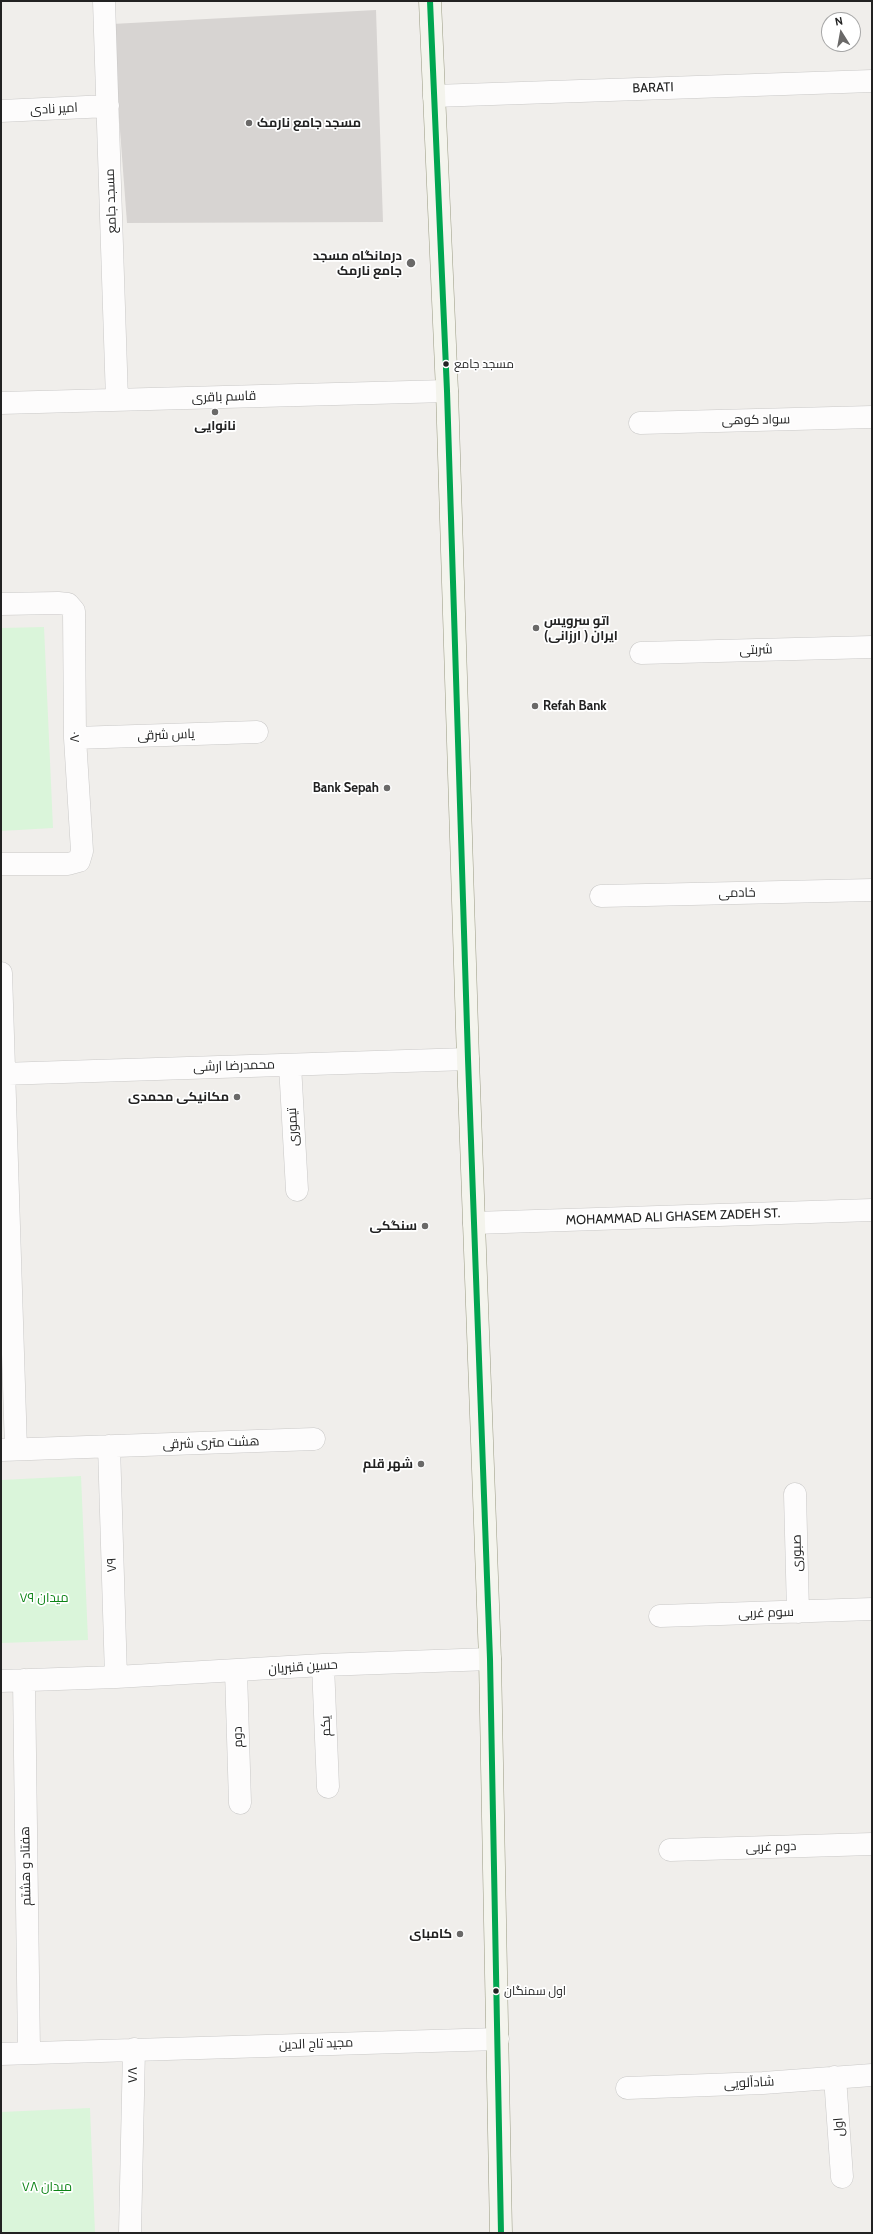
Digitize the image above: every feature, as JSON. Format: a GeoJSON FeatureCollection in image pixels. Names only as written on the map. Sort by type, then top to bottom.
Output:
{"type":"FeatureCollection","features":[{"type":"Feature","properties":{"kind":"main road"},"geometry":{"type":"LineString","coordinates":[[430,1],[447,391],[468,1059],[490,1659],[501,2233]]}},
{"type":"Feature","properties":{"kind":"street","name":"مسجد جامع"},"geometry":{"type":"LineString","coordinates":[[104,1],[117,400]]}},
{"type":"Feature","properties":{"kind":"street","name":"BARATI"},"geometry":{"type":"LineString","coordinates":[[434,96],[872,81]]}},
{"type":"Feature","properties":{"kind":"street","name":"امیر نادی"},"geometry":{"type":"LineString","coordinates":[[1,111],[108,106]]}},
{"type":"Feature","properties":{"kind":"street","name":"قاسم باقری"},"geometry":{"type":"LineString","coordinates":[[1,403],[447,391]]}},
{"type":"Feature","properties":{"kind":"street","name":"سواد کوهی"},"geometry":{"type":"LineString","coordinates":[[640,423],[872,417]]}},
{"type":"Feature","properties":{"kind":"street","name":"۸۰"},"geometry":{"type":"LineString","coordinates":[[1,604],[58,603],[68,604],[74,611],[75,738],[82,851],[79,861],[68,864],[1,864]]}},
{"type":"Feature","properties":{"kind":"street","name":"شربتی"},"geometry":{"type":"LineString","coordinates":[[641,653],[872,647]]}},
{"type":"Feature","properties":{"kind":"street","name":"یاس شرقی"},"geometry":{"type":"LineString","coordinates":[[75,738],[258,732]]}},
{"type":"Feature","properties":{"kind":"street","name":"خادمی"},"geometry":{"type":"LineString","coordinates":[[601,896],[872,890]]}},
{"type":"Feature","properties":{"kind":"street"},"geometry":{"type":"LineString","coordinates":[[1,974],[9,1449],[108,1446]]}},
{"type":"Feature","properties":{"kind":"street","name":"محمدرضا ارشی"},"geometry":{"type":"LineString","coordinates":[[3,1074],[468,1059]]}},
{"type":"Feature","properties":{"kind":"street","name":"تیموری"},"geometry":{"type":"LineString","coordinates":[[290,1065],[297,1190]]}},
{"type":"Feature","properties":{"kind":"street","name":"MOHAMMAD ALI GHASEM ZADEH ST."},"geometry":{"type":"LineString","coordinates":[[474,1223],[872,1210]]}},
{"type":"Feature","properties":{"kind":"street","name":"هشت متری شرقی"},"geometry":{"type":"LineString","coordinates":[[108,1446],[314,1439]]}},
{"type":"Feature","properties":{"kind":"street","name":"۷۹"},"geometry":{"type":"LineString","coordinates":[[108,1446],[116,1677]]}},
{"type":"Feature","properties":{"kind":"street","name":"صبوری"},"geometry":{"type":"LineString","coordinates":[[796,1494],[798,1612]]}},
{"type":"Feature","properties":{"kind":"street","name":"سوم غربی"},"geometry":{"type":"LineString","coordinates":[[660,1616],[872,1609]]}},
{"type":"Feature","properties":{"kind":"street","name":"حسین قنبریان"},"geometry":{"type":"LineString","coordinates":[[116,1677],[323,1665],[490,1659]]}},
{"type":"Feature","properties":{"kind":"street","name":"یکم"},"geometry":{"type":"LineString","coordinates":[[323,1665],[328,1787]]}},
{"type":"Feature","properties":{"kind":"street","name":"دوم"},"geometry":{"type":"LineString","coordinates":[[236,1671],[240,1803]]}},
{"type":"Feature","properties":{"kind":"street"},"geometry":{"type":"LineString","coordinates":[[1,1681],[116,1677]]}},
{"type":"Feature","properties":{"kind":"street","name":"هفتاد و هشتم"},"geometry":{"type":"LineString","coordinates":[[24,1680],[29,2052]]}},
{"type":"Feature","properties":{"kind":"street","name":"دوم غربی"},"geometry":{"type":"LineString","coordinates":[[670,1850],[872,1844]]}},
{"type":"Feature","properties":{"kind":"street","name":"مجید تاج الدین"},"geometry":{"type":"LineString","coordinates":[[134,2049],[498,2039]]}},
{"type":"Feature","properties":{"kind":"street","name":"۷۸"},"geometry":{"type":"LineString","coordinates":[[1,2054],[134,2049],[130,2233]]}},
{"type":"Feature","properties":{"kind":"street","name":"شادآلویی"},"geometry":{"type":"LineString","coordinates":[[627,2088],[763,2083],[872,2075]]}},
{"type":"Feature","properties":{"kind":"street","name":"اول"},"geometry":{"type":"LineString","coordinates":[[835,2077],[842,2176]]}},
{"type":"Feature","properties":{"kind":"green space"},"geometry":{"type":"Polygon","coordinates":[[[44,627],[53,828],[1,831],[1,628],[44,627]]]}},
{"type":"Feature","properties":{"kind":"green space","name":"میدان ۷۹"},"geometry":{"type":"Polygon","coordinates":[[[81,1476],[88,1640],[1,1643],[1,1480],[81,1476]]]}},
{"type":"Feature","properties":{"kind":"green space","name":"میدان ۷۸"},"geometry":{"type":"Polygon","coordinates":[[[90,2108],[95,2233],[1,2233],[1,2112],[90,2108]]]}},
{"type":"Feature","properties":{"kind":"building","name":"مسجد جامع نارمک"},"geometry":{"type":"Polygon","coordinates":[[[376,10],[383,222],[127,223],[112,24],[376,10]]]}},
{"type":"Feature","properties":{"kind":"transit line"},"geometry":{"type":"LineString","coordinates":[[430,1],[447,391],[468,1059],[490,1659],[501,2233]]}},
{"type":"Feature","properties":{"kind":"place","name":"مسجد جامع نارمک"},"geometry":{"type":"Point","coordinates":[249,123]}},
{"type":"Feature","properties":{"kind":"place","name":"درمانگاه مسجد جامع نارمک"},"geometry":{"type":"Point","coordinates":[411,263]}},
{"type":"Feature","properties":{"kind":"place","name":"مسجد جامع"},"geometry":{"type":"Point","coordinates":[446,364]}},
{"type":"Feature","properties":{"kind":"place","name":"نانوایی"},"geometry":{"type":"Point","coordinates":[215,412]}},
{"type":"Feature","properties":{"kind":"place","name":"اتو سرویس ایران ( ارزانی)"},"geometry":{"type":"Point","coordinates":[536,628]}},
{"type":"Feature","properties":{"kind":"place","name":"Refah Bank"},"geometry":{"type":"Point","coordinates":[535,706]}},
{"type":"Feature","properties":{"kind":"place","name":"Bank Sepah"},"geometry":{"type":"Point","coordinates":[387,788]}},
{"type":"Feature","properties":{"kind":"place","name":"مکانیکی محمدی"},"geometry":{"type":"Point","coordinates":[237,1097]}},
{"type":"Feature","properties":{"kind":"place","name":"سنگکی"},"geometry":{"type":"Point","coordinates":[425,1226]}},
{"type":"Feature","properties":{"kind":"place","name":"شهر قلم"},"geometry":{"type":"Point","coordinates":[421,1464]}},
{"type":"Feature","properties":{"kind":"place","name":"کامبای"},"geometry":{"type":"Point","coordinates":[460,1934]}},
{"type":"Feature","properties":{"kind":"place","name":"اول سمنگان"},"geometry":{"type":"Point","coordinates":[496,1991]}}]}
